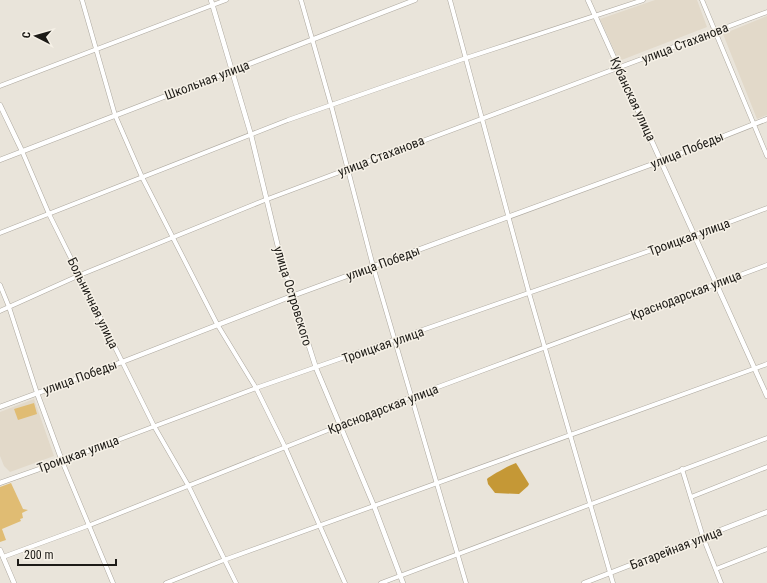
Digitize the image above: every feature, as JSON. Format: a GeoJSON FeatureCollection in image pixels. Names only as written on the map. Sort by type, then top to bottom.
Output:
{"type":"FeatureCollection","features":[{"type":"Feature","properties":{"kind":"street"},"geometry":{"type":"LineString","coordinates":[[82,0],[115,115],[142,177],[217,324],[256,388],[285,447],[345,583]]}},
{"type":"Feature","properties":{"kind":"street"},"geometry":{"type":"LineString","coordinates":[[0,86],[212,2],[226,0]]}},
{"type":"Feature","properties":{"kind":"street"},"geometry":{"type":"LineString","coordinates":[[301,0],[331,105],[373,266],[466,583]]}},
{"type":"Feature","properties":{"kind":"street","name":"Школьная улица"},"geometry":{"type":"LineString","coordinates":[[0,160],[415,0]]}},
{"type":"Feature","properties":{"kind":"street"},"geometry":{"type":"LineString","coordinates":[[450,0],[466,58],[480,118],[613,583]]}},
{"type":"Feature","properties":{"kind":"street","name":"Кубанская улица"},"geometry":{"type":"LineString","coordinates":[[588,0],[767,396]]}},
{"type":"Feature","properties":{"kind":"street"},"geometry":{"type":"LineString","coordinates":[[0,233],[331,105],[466,58],[643,0]]}},
{"type":"Feature","properties":{"kind":"street"},"geometry":{"type":"LineString","coordinates":[[702,0],[755,124],[767,156]]}},
{"type":"Feature","properties":{"kind":"street","name":"улица Островского"},"geometry":{"type":"LineString","coordinates":[[212,2],[251,135],[265,200],[292,296],[316,368],[374,506],[399,576],[403,583]]}},
{"type":"Feature","properties":{"kind":"street","name":"улица Стаханова"},"geometry":{"type":"LineString","coordinates":[[0,311],[80,275],[265,200],[480,118],[619,68],[767,12]]}},
{"type":"Feature","properties":{"kind":"street","name":"Больничная улица"},"geometry":{"type":"LineString","coordinates":[[0,105],[22,151],[49,214],[122,362],[154,426],[188,485],[236,583]]}},
{"type":"Feature","properties":{"kind":"street","name":"улица Победы"},"geometry":{"type":"LineString","coordinates":[[0,407],[122,362],[292,296],[661,161],[767,119]]}},
{"type":"Feature","properties":{"kind":"street","name":"Троицкая улица"},"geometry":{"type":"LineString","coordinates":[[0,483],[256,388],[395,341],[767,208]]}},
{"type":"Feature","properties":{"kind":"street","name":"Краснодарская улица"},"geometry":{"type":"LineString","coordinates":[[1,558],[90,525],[411,398],[767,265]]}},
{"type":"Feature","properties":{"kind":"street"},"geometry":{"type":"LineString","coordinates":[[0,285],[62,461],[113,583]]}},
{"type":"Feature","properties":{"kind":"street"},"geometry":{"type":"LineString","coordinates":[[166,583],[224,560],[767,364]]}},
{"type":"Feature","properties":{"kind":"street"},"geometry":{"type":"LineString","coordinates":[[380,583],[767,438]]}},
{"type":"Feature","properties":{"kind":"street"},"geometry":{"type":"LineString","coordinates":[[690,497],[767,467]]}},
{"type":"Feature","properties":{"kind":"street"},"geometry":{"type":"LineString","coordinates":[[682,469],[703,537],[721,583]]}},
{"type":"Feature","properties":{"kind":"street","name":"Батарейная улица"},"geometry":{"type":"LineString","coordinates":[[584,583],[767,512]]}},
{"type":"Feature","properties":{"kind":"street"},"geometry":{"type":"LineString","coordinates":[[716,569],[767,549]]}},
{"type":"Feature","properties":{"kind":"street"},"geometry":{"type":"LineString","coordinates":[[0,550],[1,558],[14,583]]}},
{"type":"Feature","properties":{"kind":"shaded area"},"geometry":{"type":"Polygon","coordinates":[[[655,0],[697,0],[707,27],[619,61],[600,19],[655,0]]]}},
{"type":"Feature","properties":{"kind":"shaded area"},"geometry":{"type":"Polygon","coordinates":[[[767,16],[767,115],[757,119],[723,34],[767,16]]]}},
{"type":"Feature","properties":{"kind":"shaded area"},"geometry":{"type":"Polygon","coordinates":[[[34,399],[54,456],[10,472],[4,466],[0,456],[0,412],[34,399]]]}},
{"type":"Feature","properties":{"kind":"shaded area"},"geometry":{"type":"Polygon","coordinates":[[[34,403],[37,414],[18,420],[14,409],[34,403]]]}},
{"type":"Feature","properties":{"kind":"shaded area"},"geometry":{"type":"Polygon","coordinates":[[[516,463],[529,484],[528,486],[519,494],[495,493],[488,484],[487,479],[516,463]]]}},
{"type":"Feature","properties":{"kind":"shaded area"},"geometry":{"type":"Polygon","coordinates":[[[11,483],[23,509],[28,510],[22,513],[23,518],[20,519],[21,521],[2,529],[6,540],[0,542],[0,487],[11,483]]]}}]}
